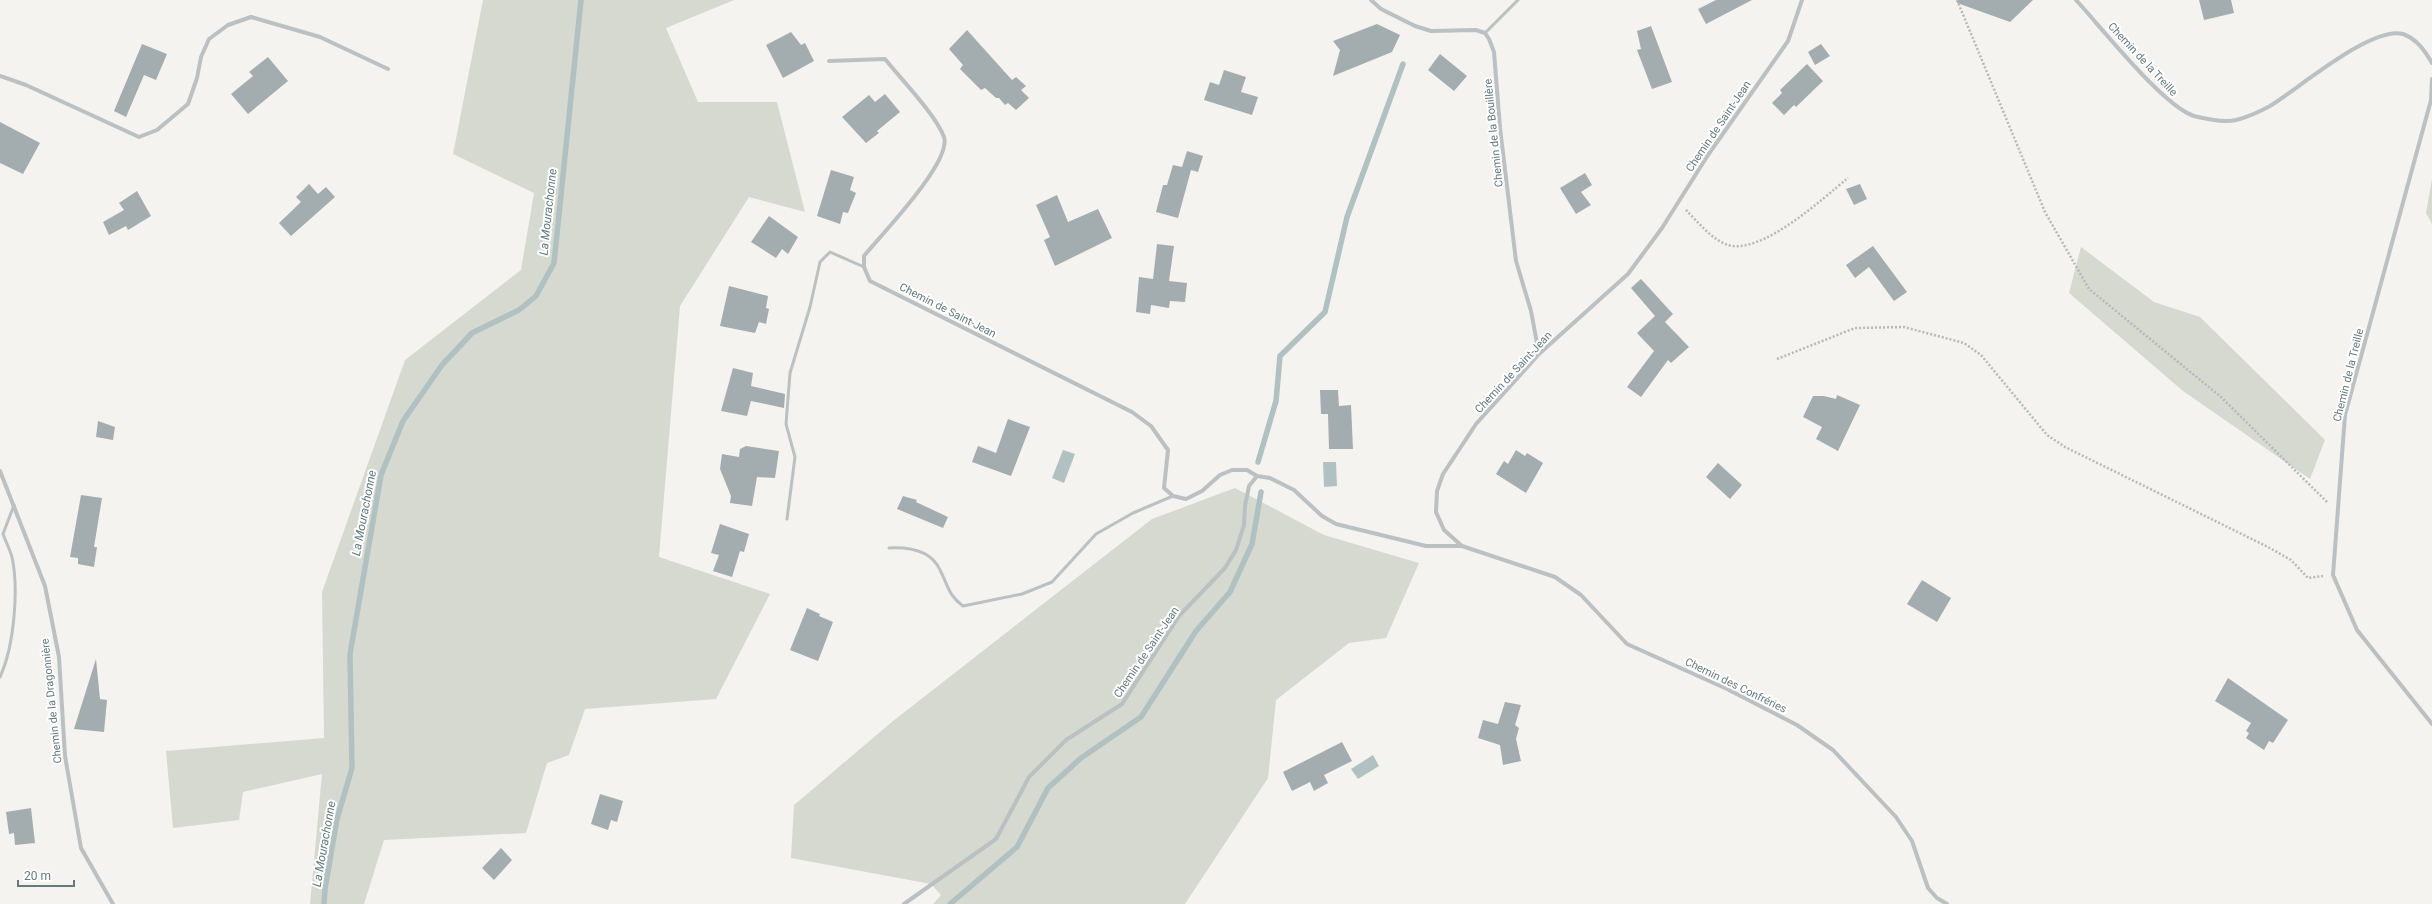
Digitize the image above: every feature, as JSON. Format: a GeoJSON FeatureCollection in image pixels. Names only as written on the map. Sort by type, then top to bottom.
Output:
{"type":"FeatureCollection","features":[{"type":"Feature","properties":{"kind":"street"},"geometry":{"type":"LineString","coordinates":[[1371,0],[1381,9],[1431,31],[1476,30],[1485,33]]}},
{"type":"Feature","properties":{"kind":"street","name":"Chemin de Saint-Jean"},"geometry":{"type":"LineString","coordinates":[[1462,546],[1444,530],[1436,512],[1437,491],[1443,474],[1476,424],[1539,354],[1628,274],[1678,202],[1708,155],[1788,41],[1802,0]]}},
{"type":"Feature","properties":{"kind":"street","name":"Chemin de la Treille"},"geometry":{"type":"LineString","coordinates":[[2076,0],[2168,100],[2193,115],[2212,120],[2234,120],[2263,110],[2368,40],[2389,33],[2402,34],[2413,40],[2423,48],[2432,63]]}},
{"type":"Feature","properties":{"kind":"street"},"geometry":{"type":"LineString","coordinates":[[0,76],[26,85],[139,137],[157,130],[188,104],[197,78],[201,56],[209,39],[228,25],[251,16],[320,38],[388,69]]}},
{"type":"Feature","properties":{"kind":"street","name":"Chemin de la Bouillère"},"geometry":{"type":"LineString","coordinates":[[1485,33],[1494,52],[1500,128],[1516,261],[1531,311],[1539,354]]}},
{"type":"Feature","properties":{"kind":"street"},"geometry":{"type":"LineString","coordinates":[[829,61],[885,60],[938,124],[944,139],[940,159],[931,177],[864,256],[864,267]]}},
{"type":"Feature","properties":{"kind":"street","name":"Chemin de la Treille"},"geometry":{"type":"LineString","coordinates":[[2432,79],[2431,100],[2345,415],[2333,575],[2357,630],[2432,724]]}},
{"type":"Feature","properties":{"kind":"street","name":"Chemin de Saint-Jean"},"geometry":{"type":"LineString","coordinates":[[864,267],[870,281],[1132,412],[1145,421],[1151,426],[1168,450],[1164,488],[1173,496]]}},
{"type":"Feature","properties":{"kind":"street"},"geometry":{"type":"LineString","coordinates":[[1173,496],[1186,498],[1202,491],[1220,475],[1232,470],[1247,470],[1258,476],[1270,478],[1294,490],[1322,516],[1336,524],[1426,546],[1462,546]]}},
{"type":"Feature","properties":{"kind":"street","name":"Chemin de la Dragonnière"},"geometry":{"type":"LineString","coordinates":[[0,471],[45,586],[58,657],[65,756],[81,848],[113,904]]}},
{"type":"Feature","properties":{"kind":"street","name":"Chemin de Saint-Jean"},"geometry":{"type":"LineString","coordinates":[[904,904],[996,839],[1029,777],[1066,740],[1122,704],[1180,616],[1225,568],[1236,550],[1244,525],[1244,506],[1249,486],[1258,476]]}},
{"type":"Feature","properties":{"kind":"street","name":"Chemin des Confréries"},"geometry":{"type":"LineString","coordinates":[[1462,546],[1555,577],[1581,595],[1627,644],[1728,689],[1815,736],[1833,750],[1896,817],[1912,841],[1928,888],[1937,898],[1947,904]]}},
{"type":"Feature","properties":{"kind":"lane"},"geometry":{"type":"LineString","coordinates":[[1485,33],[1518,0]]}},
{"type":"Feature","properties":{"kind":"lane"},"geometry":{"type":"LineString","coordinates":[[787,519],[795,457],[786,424],[790,373],[810,307],[820,262],[830,252],[864,267]]}},
{"type":"Feature","properties":{"kind":"lane"},"geometry":{"type":"LineString","coordinates":[[889,548],[906,547],[922,551],[940,568],[953,599],[963,606],[1022,594],[1052,582],[1096,534],[1133,513],[1173,496]]}},
{"type":"Feature","properties":{"kind":"lane"},"geometry":{"type":"LineString","coordinates":[[0,677],[11,636],[15,592],[12,558],[3,534],[14,505]]}},
{"type":"Feature","properties":{"kind":"path"},"geometry":{"type":"LineString","coordinates":[[1957,0],[2045,212],[2089,289],[2221,397],[2337,512]]}},
{"type":"Feature","properties":{"kind":"path"},"geometry":{"type":"LineString","coordinates":[[1678,202],[1716,239],[1727,245],[1748,246],[1790,224],[1848,178]]}},
{"type":"Feature","properties":{"kind":"path"},"geometry":{"type":"LineString","coordinates":[[1777,359],[1856,328],[1904,327],[1964,343],[1981,355],[2047,435],[2065,447],[2268,547],[2291,560],[2308,578],[2333,575]]}},
{"type":"Feature","properties":{"kind":"shaded area"},"geometry":{"type":"Polygon","coordinates":[[[483,0],[734,0],[666,28],[698,102],[777,102],[805,212],[749,197],[680,306],[659,557],[770,594],[716,699],[585,709],[569,755],[547,763],[526,833],[384,840],[364,904],[310,904],[322,774],[243,792],[239,820],[173,828],[166,751],[324,738],[322,592],[405,360],[521,270],[534,193],[453,154],[483,0]]]}},
{"type":"Feature","properties":{"kind":"shaded area"},"geometry":{"type":"Polygon","coordinates":[[[2432,179],[2432,224],[2426,213],[2432,179]]]}},
{"type":"Feature","properties":{"kind":"shaded area"},"geometry":{"type":"Polygon","coordinates":[[[2081,247],[2154,302],[2200,317],[2325,440],[2310,479],[2183,391],[2069,293],[2081,247]]]}},
{"type":"Feature","properties":{"kind":"shaded area"},"geometry":{"type":"Polygon","coordinates":[[[1063,450],[1075,454],[1064,483],[1052,478],[1063,450]]]}},
{"type":"Feature","properties":{"kind":"shaded area"},"geometry":{"type":"Polygon","coordinates":[[[1323,462],[1336,462],[1337,486],[1324,487],[1323,462]]]}},
{"type":"Feature","properties":{"kind":"shaded area"},"geometry":{"type":"Polygon","coordinates":[[[1235,488],[1324,535],[1419,563],[1386,638],[1349,643],[1276,700],[1268,778],[1185,904],[933,904],[941,895],[931,884],[791,858],[794,805],[893,721],[1152,519],[1235,488]]]}},
{"type":"Feature","properties":{"kind":"shaded area"},"geometry":{"type":"Polygon","coordinates":[[[1373,755],[1379,766],[1358,779],[1351,769],[1373,755]]]}},
{"type":"Feature","properties":{"kind":"building"},"geometry":{"type":"Polygon","coordinates":[[[1716,0],[1752,0],[1706,24],[1698,9],[1716,0]]]}},
{"type":"Feature","properties":{"kind":"building"},"geometry":{"type":"Polygon","coordinates":[[[1957,0],[2033,0],[2010,22],[1957,3],[1957,0]]]}},
{"type":"Feature","properties":{"kind":"building"},"geometry":{"type":"Polygon","coordinates":[[[2199,0],[2231,0],[2234,13],[2204,20],[2199,0]]]}},
{"type":"Feature","properties":{"kind":"building"},"geometry":{"type":"Polygon","coordinates":[[[1377,24],[1400,35],[1392,52],[1333,76],[1340,50],[1333,41],[1377,24]]]}},
{"type":"Feature","properties":{"kind":"building"},"geometry":{"type":"Polygon","coordinates":[[[1651,26],[1672,82],[1652,89],[1637,50],[1641,49],[1637,31],[1651,26]]]}},
{"type":"Feature","properties":{"kind":"building"},"geometry":{"type":"Polygon","coordinates":[[[967,30],[1012,80],[1016,77],[1026,86],[1021,90],[1029,98],[1016,110],[1008,103],[1005,105],[999,98],[996,98],[985,88],[981,90],[960,69],[963,65],[949,49],[967,30]]]}},
{"type":"Feature","properties":{"kind":"building"},"geometry":{"type":"Polygon","coordinates":[[[791,32],[801,45],[805,43],[814,61],[783,78],[766,45],[791,32]]]}},
{"type":"Feature","properties":{"kind":"building"},"geometry":{"type":"Polygon","coordinates":[[[142,44],[167,54],[156,80],[144,75],[126,117],[114,111],[142,44]]]}},
{"type":"Feature","properties":{"kind":"building"},"geometry":{"type":"Polygon","coordinates":[[[1821,44],[1830,56],[1815,65],[1808,52],[1821,44]]]}},
{"type":"Feature","properties":{"kind":"building"},"geometry":{"type":"Polygon","coordinates":[[[1440,54],[1467,76],[1454,91],[1428,70],[1440,54]]]}},
{"type":"Feature","properties":{"kind":"building"},"geometry":{"type":"Polygon","coordinates":[[[268,57],[288,81],[248,114],[231,94],[253,76],[249,72],[268,57]]]}},
{"type":"Feature","properties":{"kind":"building"},"geometry":{"type":"Polygon","coordinates":[[[1807,64],[1823,81],[1796,107],[1794,105],[1784,115],[1772,103],[1782,93],[1780,90],[1807,64]]]}},
{"type":"Feature","properties":{"kind":"building"},"geometry":{"type":"Polygon","coordinates":[[[1224,70],[1246,77],[1241,92],[1258,97],[1252,115],[1204,100],[1210,82],[1219,85],[1224,70]]]}},
{"type":"Feature","properties":{"kind":"building"},"geometry":{"type":"Polygon","coordinates":[[[885,94],[900,112],[877,131],[879,133],[866,143],[842,117],[869,95],[875,102],[885,94]]]}},
{"type":"Feature","properties":{"kind":"building"},"geometry":{"type":"Polygon","coordinates":[[[0,122],[40,143],[23,174],[0,163],[0,122]]]}},
{"type":"Feature","properties":{"kind":"building"},"geometry":{"type":"Polygon","coordinates":[[[1187,151],[1203,156],[1198,172],[1191,170],[1178,218],[1156,212],[1163,185],[1167,185],[1173,165],[1182,167],[1187,151]]]}},
{"type":"Feature","properties":{"kind":"building"},"geometry":{"type":"Polygon","coordinates":[[[831,170],[854,177],[850,190],[856,193],[848,213],[843,212],[840,224],[817,216],[831,170]]]}},
{"type":"Feature","properties":{"kind":"building"},"geometry":{"type":"Polygon","coordinates":[[[1585,173],[1592,185],[1581,192],[1591,205],[1576,214],[1560,188],[1585,173]]]}},
{"type":"Feature","properties":{"kind":"building"},"geometry":{"type":"Polygon","coordinates":[[[309,184],[318,194],[326,187],[335,197],[291,236],[279,223],[301,202],[296,197],[309,184]]]}},
{"type":"Feature","properties":{"kind":"building"},"geometry":{"type":"Polygon","coordinates":[[[1860,184],[1867,199],[1854,205],[1846,189],[1860,184]]]}},
{"type":"Feature","properties":{"kind":"building"},"geometry":{"type":"Polygon","coordinates":[[[137,191],[151,216],[128,230],[126,226],[109,235],[103,222],[124,210],[119,203],[137,191]]]}},
{"type":"Feature","properties":{"kind":"building"},"geometry":{"type":"Polygon","coordinates":[[[1057,195],[1068,222],[1098,209],[1112,238],[1055,266],[1044,240],[1050,237],[1036,205],[1057,195]]]}},
{"type":"Feature","properties":{"kind":"building"},"geometry":{"type":"Polygon","coordinates":[[[769,216],[798,237],[788,254],[782,249],[776,258],[751,242],[769,216]]]}},
{"type":"Feature","properties":{"kind":"building"},"geometry":{"type":"Polygon","coordinates":[[[1157,244],[1174,246],[1169,281],[1187,283],[1185,302],[1170,301],[1169,308],[1151,305],[1150,314],[1136,312],[1139,277],[1153,279],[1157,244]]]}},
{"type":"Feature","properties":{"kind":"building"},"geometry":{"type":"Polygon","coordinates":[[[1873,246],[1907,292],[1894,301],[1869,267],[1855,278],[1846,265],[1873,246]]]}},
{"type":"Feature","properties":{"kind":"building"},"geometry":{"type":"Polygon","coordinates":[[[1641,279],[1673,314],[1665,322],[1689,347],[1671,363],[1668,360],[1641,397],[1627,387],[1654,351],[1637,333],[1655,316],[1631,288],[1641,279]]]}},
{"type":"Feature","properties":{"kind":"building"},"geometry":{"type":"Polygon","coordinates":[[[729,286],[768,296],[766,308],[769,309],[766,324],[759,322],[755,333],[720,326],[729,286]]]}},
{"type":"Feature","properties":{"kind":"building"},"geometry":{"type":"Polygon","coordinates":[[[733,368],[753,373],[751,386],[785,394],[784,408],[751,401],[747,416],[721,411],[733,368]]]}},
{"type":"Feature","properties":{"kind":"building"},"geometry":{"type":"Polygon","coordinates":[[[1320,390],[1338,390],[1339,406],[1351,405],[1353,449],[1329,449],[1328,414],[1321,414],[1320,390]]]}},
{"type":"Feature","properties":{"kind":"building"},"geometry":{"type":"Polygon","coordinates":[[[1837,395],[1860,405],[1838,451],[1816,439],[1822,427],[1803,417],[1813,396],[1824,396],[1836,399],[1837,395]]]}},
{"type":"Feature","properties":{"kind":"building"},"geometry":{"type":"Polygon","coordinates":[[[1008,419],[1030,427],[1011,476],[972,462],[978,446],[996,453],[1008,419]]]}},
{"type":"Feature","properties":{"kind":"building"},"geometry":{"type":"Polygon","coordinates":[[[98,421],[115,427],[113,440],[96,437],[98,421]]]}},
{"type":"Feature","properties":{"kind":"building"},"geometry":{"type":"Polygon","coordinates":[[[746,446],[779,451],[775,478],[757,477],[752,506],[730,503],[731,496],[720,469],[722,454],[739,457],[740,449],[746,446]]]}},
{"type":"Feature","properties":{"kind":"building"},"geometry":{"type":"Polygon","coordinates":[[[1516,450],[1525,456],[1527,453],[1543,463],[1526,493],[1496,474],[1504,461],[1508,464],[1516,450]]]}},
{"type":"Feature","properties":{"kind":"building"},"geometry":{"type":"Polygon","coordinates":[[[1718,463],[1742,485],[1730,499],[1706,477],[1718,463]]]}},
{"type":"Feature","properties":{"kind":"building"},"geometry":{"type":"Polygon","coordinates":[[[81,495],[102,498],[94,547],[97,547],[94,567],[78,564],[78,558],[70,557],[81,495]]]}},
{"type":"Feature","properties":{"kind":"building"},"geometry":{"type":"Polygon","coordinates":[[[903,496],[917,500],[916,502],[948,517],[943,528],[897,509],[903,496]]]}},
{"type":"Feature","properties":{"kind":"building"},"geometry":{"type":"Polygon","coordinates":[[[720,524],[749,534],[744,552],[740,551],[732,577],[713,571],[719,555],[711,553],[720,524]]]}},
{"type":"Feature","properties":{"kind":"building"},"geometry":{"type":"Polygon","coordinates":[[[1922,580],[1951,598],[1937,622],[1907,604],[1922,580]]]}},
{"type":"Feature","properties":{"kind":"building"},"geometry":{"type":"Polygon","coordinates":[[[807,608],[820,614],[819,616],[833,622],[818,661],[790,650],[807,608]]]}},
{"type":"Feature","properties":{"kind":"building"},"geometry":{"type":"Polygon","coordinates":[[[96,659],[100,699],[107,700],[104,732],[74,729],[96,659]]]}},
{"type":"Feature","properties":{"kind":"building"},"geometry":{"type":"Polygon","coordinates":[[[2228,678],[2288,720],[2273,743],[2269,741],[2264,750],[2246,738],[2249,733],[2246,731],[2251,723],[2215,701],[2228,678]]]}},
{"type":"Feature","properties":{"kind":"building"},"geometry":{"type":"Polygon","coordinates":[[[1505,702],[1521,705],[1515,725],[1519,728],[1516,739],[1521,761],[1503,765],[1500,745],[1478,738],[1483,720],[1498,724],[1505,702]]]}},
{"type":"Feature","properties":{"kind":"building"},"geometry":{"type":"Polygon","coordinates":[[[1342,742],[1352,761],[1324,775],[1328,783],[1314,791],[1310,782],[1292,791],[1283,772],[1342,742]]]}},
{"type":"Feature","properties":{"kind":"building"},"geometry":{"type":"Polygon","coordinates":[[[600,794],[623,801],[617,822],[611,820],[608,830],[591,824],[600,794]]]}},
{"type":"Feature","properties":{"kind":"building"},"geometry":{"type":"Polygon","coordinates":[[[31,808],[35,843],[15,845],[14,833],[9,834],[6,812],[31,808]]]}},
{"type":"Feature","properties":{"kind":"building"},"geometry":{"type":"Polygon","coordinates":[[[501,848],[512,860],[494,880],[482,868],[501,848]]]}},
{"type":"Feature","properties":{"kind":"waterway","name":"La Mourachonne"},"geometry":{"type":"LineString","coordinates":[[324,904],[325,889],[337,819],[352,768],[350,654],[381,475],[403,421],[442,365],[472,333],[519,310],[536,296],[554,263],[581,0]]}},
{"type":"Feature","properties":{"kind":"waterway"},"geometry":{"type":"LineString","coordinates":[[1258,462],[1276,401],[1280,356],[1325,312],[1347,217],[1403,64]]}},
{"type":"Feature","properties":{"kind":"waterway"},"geometry":{"type":"LineString","coordinates":[[950,904],[1017,847],[1048,788],[1081,758],[1141,717],[1196,631],[1230,592],[1252,544],[1261,492]]}}]}
